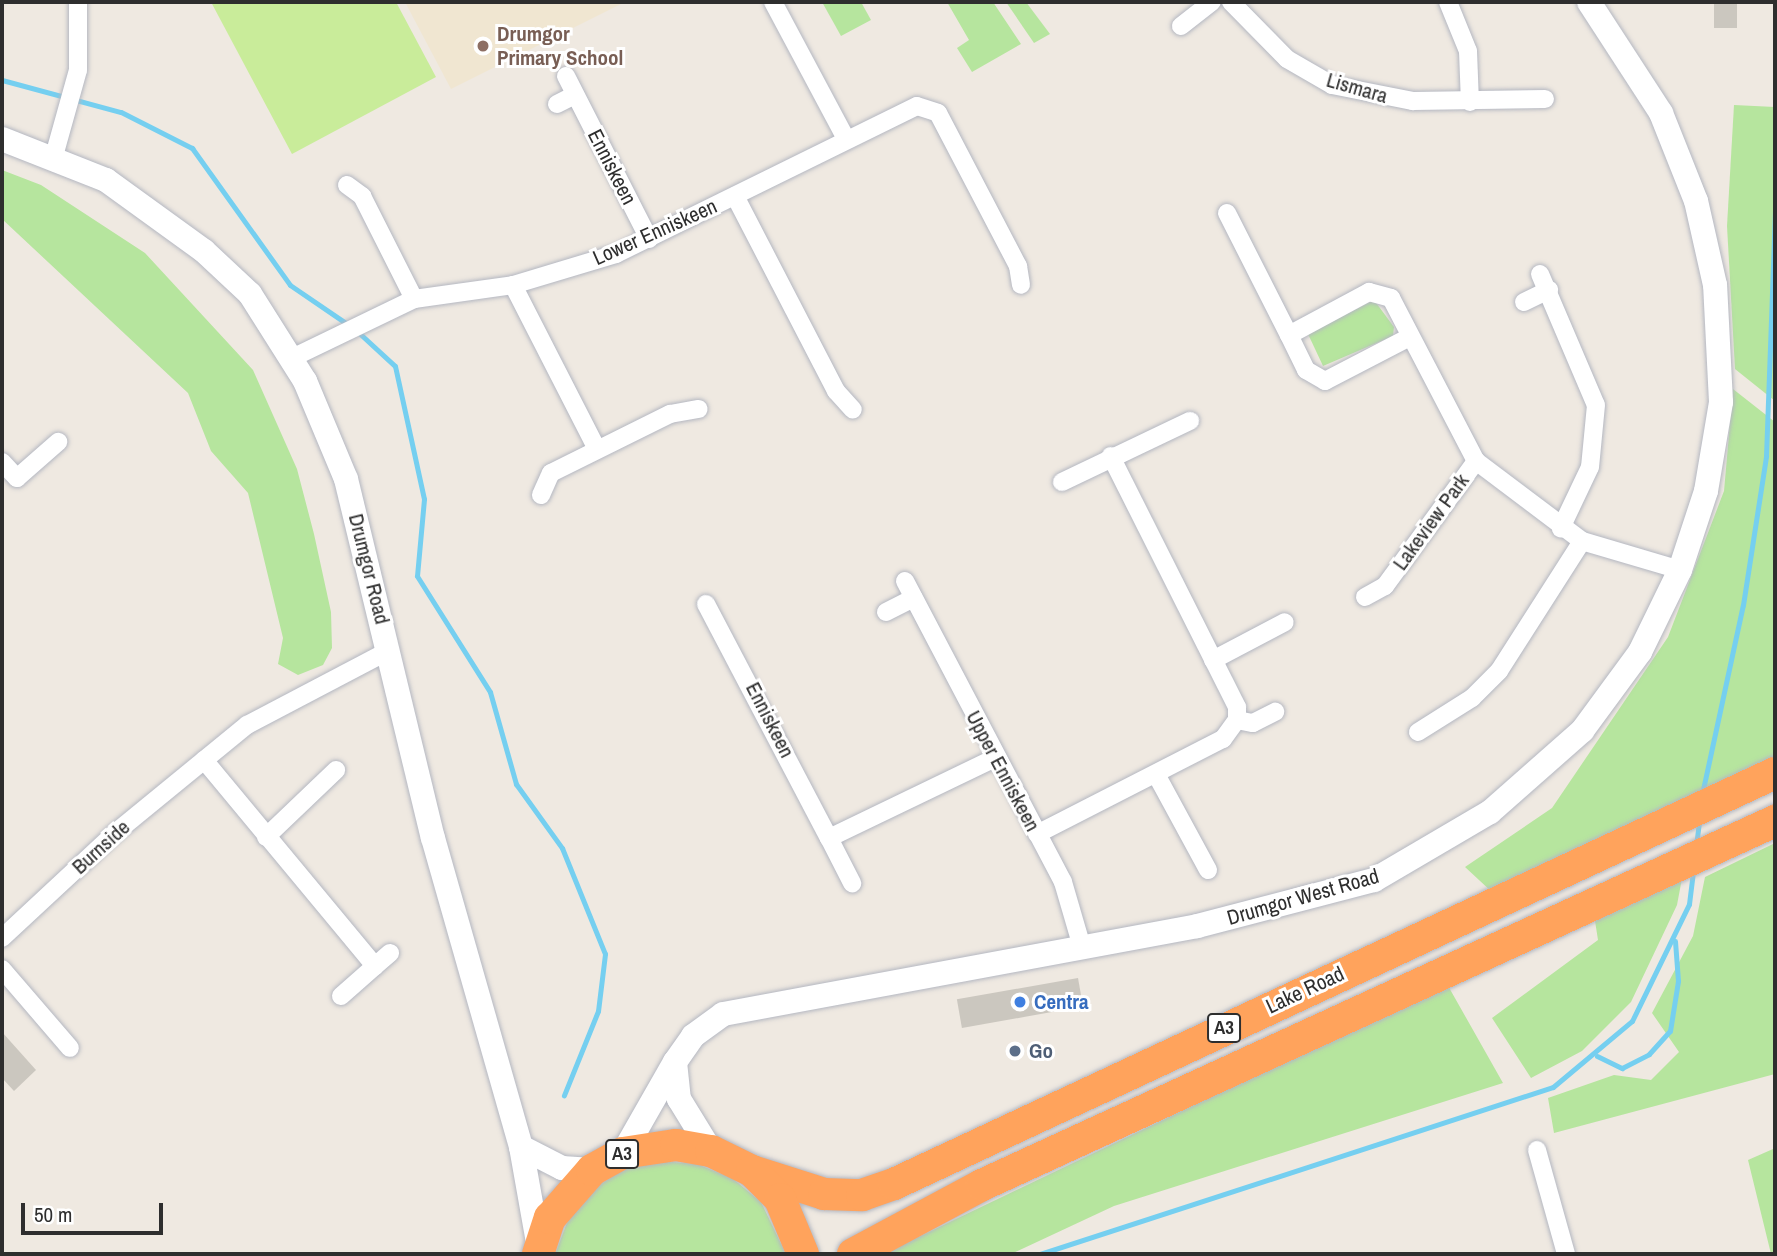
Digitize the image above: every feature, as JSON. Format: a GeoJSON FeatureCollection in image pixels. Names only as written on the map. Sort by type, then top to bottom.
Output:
{"type":"FeatureCollection","features":[{"type":"Feature","properties":{"kind":"highway","name":"Lake Road"},"geometry":{"type":"LineString","coordinates":[[752,1171],[824,1194],[862,1195],[894,1184],[1775,773]]}},
{"type":"Feature","properties":{"kind":"highway","name":"Lake Road"},"geometry":{"type":"LineString","coordinates":[[853,1254],[982,1185],[1775,821]]}},
{"type":"Feature","properties":{"kind":"highway","name":"A3"},"geometry":{"type":"LineString","coordinates":[[539,1251],[562,1200],[592,1170],[623,1153],[676,1145],[711,1151],[752,1171],[780,1199],[803,1254]]}},
{"type":"Feature","properties":{"kind":"street"},"geometry":{"type":"LineString","coordinates":[[54,156],[72,102],[78,70],[78,2]]}},
{"type":"Feature","properties":{"kind":"street"},"geometry":{"type":"LineString","coordinates":[[773,2],[845,137]]}},
{"type":"Feature","properties":{"kind":"street"},"geometry":{"type":"LineString","coordinates":[[1181,26],[1212,2]]}},
{"type":"Feature","properties":{"kind":"street","name":"Lismara"},"geometry":{"type":"LineString","coordinates":[[1231,2],[1287,59],[1332,85],[1370,96],[1470,102],[1545,99]]}},
{"type":"Feature","properties":{"kind":"street"},"geometry":{"type":"LineString","coordinates":[[1448,2],[1468,51],[1470,102]]}},
{"type":"Feature","properties":{"kind":"street","name":"Drumgor West Road"},"geometry":{"type":"LineString","coordinates":[[623,1153],[675,1062],[707,1024],[740,1008],[1082,947],[1374,880],[1419,858],[1518,790],[1582,731],[1640,652],[1680,570],[1706,491],[1721,402],[1708,241],[1661,113],[1589,2]]}},
{"type":"Feature","properties":{"kind":"street","name":"Enniskeen"},"geometry":{"type":"LineString","coordinates":[[566,76],[649,239]]}},
{"type":"Feature","properties":{"kind":"street"},"geometry":{"type":"LineString","coordinates":[[943,94],[929,107],[1018,266],[1021,285]]}},
{"type":"Feature","properties":{"kind":"street"},"geometry":{"type":"LineString","coordinates":[[557,104],[575,95]]}},
{"type":"Feature","properties":{"kind":"street","name":"Lower Enniskeen"},"geometry":{"type":"LineString","coordinates":[[292,358],[414,299],[513,285],[649,239],[905,108],[929,107]]}},
{"type":"Feature","properties":{"kind":"street","name":"Drumgor Road"},"geometry":{"type":"LineString","coordinates":[[2,139],[54,156],[106,180],[204,251],[250,294],[292,358],[346,478],[390,650],[433,838],[521,1147],[539,1251]]}},
{"type":"Feature","properties":{"kind":"street"},"geometry":{"type":"LineString","coordinates":[[347,185],[362,196],[414,299]]}},
{"type":"Feature","properties":{"kind":"street"},"geometry":{"type":"LineString","coordinates":[[736,195],[836,391],[853,410]]}},
{"type":"Feature","properties":{"kind":"street"},"geometry":{"type":"LineString","coordinates":[[1227,213],[1306,370],[1325,381],[1410,337]]}},
{"type":"Feature","properties":{"kind":"street"},"geometry":{"type":"LineString","coordinates":[[1540,274],[1596,405],[1590,467],[1561,528]]}},
{"type":"Feature","properties":{"kind":"street"},"geometry":{"type":"LineString","coordinates":[[513,285],[597,450]]}},
{"type":"Feature","properties":{"kind":"street"},"geometry":{"type":"LineString","coordinates":[[1524,302],[1549,290]]}},
{"type":"Feature","properties":{"kind":"street"},"geometry":{"type":"LineString","coordinates":[[1289,335],[1369,292],[1391,298],[1476,461]]}},
{"type":"Feature","properties":{"kind":"street"},"geometry":{"type":"LineString","coordinates":[[541,495],[551,473],[670,414],[699,409]]}},
{"type":"Feature","properties":{"kind":"street"},"geometry":{"type":"LineString","coordinates":[[1062,482],[1111,456],[1190,421]]}},
{"type":"Feature","properties":{"kind":"street"},"geometry":{"type":"LineString","coordinates":[[2,462],[17,478],[58,442]]}},
{"type":"Feature","properties":{"kind":"street"},"geometry":{"type":"LineString","coordinates":[[1111,456],[1213,660],[1237,720]]}},
{"type":"Feature","properties":{"kind":"street","name":"Lakeview Park"},"geometry":{"type":"LineString","coordinates":[[1365,597],[1385,586],[1476,461],[1561,528],[1582,541],[1680,570]]}},
{"type":"Feature","properties":{"kind":"street"},"geometry":{"type":"LineString","coordinates":[[1418,732],[1472,698],[1499,671],[1582,541]]}},
{"type":"Feature","properties":{"kind":"street","name":"Upper Enniskeen"},"geometry":{"type":"LineString","coordinates":[[905,581],[995,758],[1063,882],[1082,947]]}},
{"type":"Feature","properties":{"kind":"street"},"geometry":{"type":"LineString","coordinates":[[886,612],[914,598]]}},
{"type":"Feature","properties":{"kind":"street","name":"Enniskeen"},"geometry":{"type":"LineString","coordinates":[[706,604],[852,883]]}},
{"type":"Feature","properties":{"kind":"street"},"geometry":{"type":"LineString","coordinates":[[1213,660],[1285,622]]}},
{"type":"Feature","properties":{"kind":"street","name":"Burnside"},"geometry":{"type":"LineString","coordinates":[[2,938],[204,761],[290,697],[390,650]]}},
{"type":"Feature","properties":{"kind":"street"},"geometry":{"type":"LineString","coordinates":[[1237,720],[1253,723],[1275,712]]}},
{"type":"Feature","properties":{"kind":"street"},"geometry":{"type":"LineString","coordinates":[[1037,834],[1157,776],[1223,739],[1237,720]]}},
{"type":"Feature","properties":{"kind":"street"},"geometry":{"type":"LineString","coordinates":[[829,838],[995,758]]}},
{"type":"Feature","properties":{"kind":"street"},"geometry":{"type":"LineString","coordinates":[[204,761],[375,966]]}},
{"type":"Feature","properties":{"kind":"street"},"geometry":{"type":"LineString","coordinates":[[266,837],[336,770]]}},
{"type":"Feature","properties":{"kind":"street"},"geometry":{"type":"LineString","coordinates":[[1157,776],[1208,870]]}},
{"type":"Feature","properties":{"kind":"street"},"geometry":{"type":"LineString","coordinates":[[341,996],[390,953]]}},
{"type":"Feature","properties":{"kind":"street"},"geometry":{"type":"LineString","coordinates":[[2,970],[70,1048]]}},
{"type":"Feature","properties":{"kind":"street"},"geometry":{"type":"LineString","coordinates":[[675,1062],[679,1099],[711,1151]]}},
{"type":"Feature","properties":{"kind":"street"},"geometry":{"type":"LineString","coordinates":[[521,1147],[562,1168],[592,1170]]}},
{"type":"Feature","properties":{"kind":"street"},"geometry":{"type":"LineString","coordinates":[[1537,1150],[1566,1254]]}},
{"type":"Feature","properties":{"kind":"shaded area","name":"Drumgor Primary School"},"geometry":{"type":"Polygon","coordinates":[[[405,2],[625,2],[451,89],[405,2]]]}},
{"type":"Feature","properties":{"kind":"green space"},"geometry":{"type":"Polygon","coordinates":[[[211,2],[396,2],[436,77],[292,154],[211,2]]]}},
{"type":"Feature","properties":{"kind":"green space"},"geometry":{"type":"Polygon","coordinates":[[[822,2],[861,2],[871,20],[841,36],[822,2]]]}},
{"type":"Feature","properties":{"kind":"green space"},"geometry":{"type":"Polygon","coordinates":[[[947,2],[993,2],[1021,44],[972,72],[957,48],[969,40],[947,2]]]}},
{"type":"Feature","properties":{"kind":"green space"},"geometry":{"type":"Polygon","coordinates":[[[1006,2],[1026,2],[1050,34],[1034,43],[1006,2]]]}},
{"type":"Feature","properties":{"kind":"green space"},"geometry":{"type":"Polygon","coordinates":[[[1734,105],[1775,107],[1775,401],[1735,369],[1727,226],[1734,105]]]}},
{"type":"Feature","properties":{"kind":"green space"},"geometry":{"type":"Polygon","coordinates":[[[2,170],[41,185],[145,253],[253,370],[297,469],[314,534],[331,612],[332,648],[323,665],[298,675],[278,664],[283,638],[248,493],[211,451],[188,393],[2,219],[2,170]]]}},
{"type":"Feature","properties":{"kind":"green space"},"geometry":{"type":"Polygon","coordinates":[[[1374,300],[1394,327],[1393,336],[1323,366],[1308,334],[1374,300]]]}},
{"type":"Feature","properties":{"kind":"green space"},"geometry":{"type":"Polygon","coordinates":[[[1733,389],[1775,422],[1775,761],[1493,893],[1465,867],[1552,808],[1668,637],[1724,491],[1733,389]]]}},
{"type":"Feature","properties":{"kind":"green space"},"geometry":{"type":"Polygon","coordinates":[[[1775,843],[1775,1074],[1554,1133],[1548,1098],[1614,1075],[1651,1080],[1679,1052],[1652,1013],[1693,936],[1705,877],[1775,843]]]}},
{"type":"Feature","properties":{"kind":"green space"},"geometry":{"type":"Polygon","coordinates":[[[1683,873],[1677,905],[1631,1002],[1582,1051],[1531,1078],[1492,1018],[1598,940],[1595,921],[1683,873]]]}},
{"type":"Feature","properties":{"kind":"green space"},"geometry":{"type":"Polygon","coordinates":[[[1447,984],[1503,1083],[1114,1206],[1011,1254],[883,1254],[1447,984]]]}},
{"type":"Feature","properties":{"kind":"green space"},"geometry":{"type":"Polygon","coordinates":[[[1775,1134],[1775,1254],[1771,1254],[1748,1160],[1773,1149],[1775,1134]]]}},
{"type":"Feature","properties":{"kind":"green space"},"geometry":{"type":"Polygon","coordinates":[[[661,1161],[697,1164],[732,1178],[761,1202],[786,1254],[555,1254],[570,1215],[594,1188],[625,1169],[661,1161]]]}},
{"type":"Feature","properties":{"kind":"building"},"geometry":{"type":"Polygon","coordinates":[[[1714,2],[1737,2],[1737,28],[1714,28],[1714,2]]]}},
{"type":"Feature","properties":{"kind":"building","name":"Centra"},"geometry":{"type":"Polygon","coordinates":[[[1078,978],[1083,1007],[962,1028],[957,999],[1078,978]]]}},
{"type":"Feature","properties":{"kind":"building"},"geometry":{"type":"Polygon","coordinates":[[[2,1032],[36,1070],[14,1091],[2,1078],[2,1032]]]}},
{"type":"Feature","properties":{"kind":"waterway"},"geometry":{"type":"LineString","coordinates":[[2,80],[121,112],[192,148],[290,285],[350,326]]}},
{"type":"Feature","properties":{"kind":"waterway"},"geometry":{"type":"LineString","coordinates":[[1702,794],[1743,605],[1766,456],[1775,209]]}},
{"type":"Feature","properties":{"kind":"waterway"},"geometry":{"type":"LineString","coordinates":[[358,332],[395,366],[424,499],[417,576],[490,692],[516,784],[562,848],[605,954],[598,1011],[564,1095]]}},
{"type":"Feature","properties":{"kind":"waterway"},"geometry":{"type":"LineString","coordinates":[[1696,846],[1699,821]]}},
{"type":"Feature","properties":{"kind":"waterway"},"geometry":{"type":"LineString","coordinates":[[1040,1254],[1553,1087],[1632,1021],[1689,904],[1693,870]]}},
{"type":"Feature","properties":{"kind":"waterway"},"geometry":{"type":"LineString","coordinates":[[1597,1056],[1622,1068],[1649,1054],[1670,1031],[1678,981],[1675,941]]}},
{"type":"Feature","properties":{"kind":"place","name":"Drumgor Primary School"},"geometry":{"type":"Point","coordinates":[483,46]}},
{"type":"Feature","properties":{"kind":"place","name":"Centra"},"geometry":{"type":"Point","coordinates":[1020,1002]}},
{"type":"Feature","properties":{"kind":"place","name":"Go"},"geometry":{"type":"Point","coordinates":[1015,1051]}}]}
